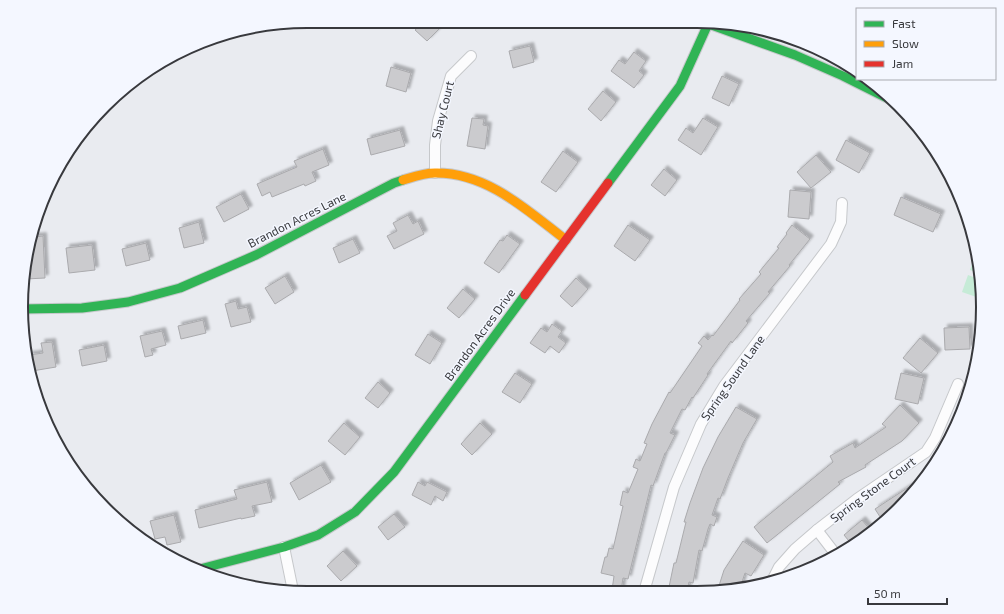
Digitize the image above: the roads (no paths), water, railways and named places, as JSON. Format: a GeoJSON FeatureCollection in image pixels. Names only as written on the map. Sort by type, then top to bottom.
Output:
{"type":"FeatureCollection","features":[{"type":"Feature","properties":{"kind":"street","name":"Brandon Acres Drive"},"geometry":{"type":"LineString","coordinates":[[206,567],[284,547],[318,535],[355,512],[394,472],[680,86],[705,28]]}},
{"type":"Feature","properties":{"kind":"street"},"geometry":{"type":"LineString","coordinates":[[722,29],[795,55],[874,92]]}},
{"type":"Feature","properties":{"kind":"street","name":"Shay Court"},"geometry":{"type":"LineString","coordinates":[[434,173],[438,121],[451,76],[472,56]]}},
{"type":"Feature","properties":{"kind":"street","name":"Brandon Acres Lane"},"geometry":{"type":"LineString","coordinates":[[28,309],[82,308],[128,302],[180,288],[256,254],[394,183],[416,176],[434,173],[459,175],[483,183],[507,195],[566,240]]}},
{"type":"Feature","properties":{"kind":"street","name":"Spring Sound Lane"},"geometry":{"type":"LineString","coordinates":[[646,586],[674,487],[701,424],[724,386],[831,244],[841,222],[842,204]]}},
{"type":"Feature","properties":{"kind":"street","name":"Spring Stone Court"},"geometry":{"type":"LineString","coordinates":[[775,574],[779,567],[795,549],[817,530],[857,499],[926,452],[935,438],[958,384]]}},
{"type":"Feature","properties":{"kind":"street"},"geometry":{"type":"LineString","coordinates":[[817,530],[833,551]]}},
{"type":"Feature","properties":{"kind":"street"},"geometry":{"type":"LineString","coordinates":[[284,547],[292,585]]}}]}
